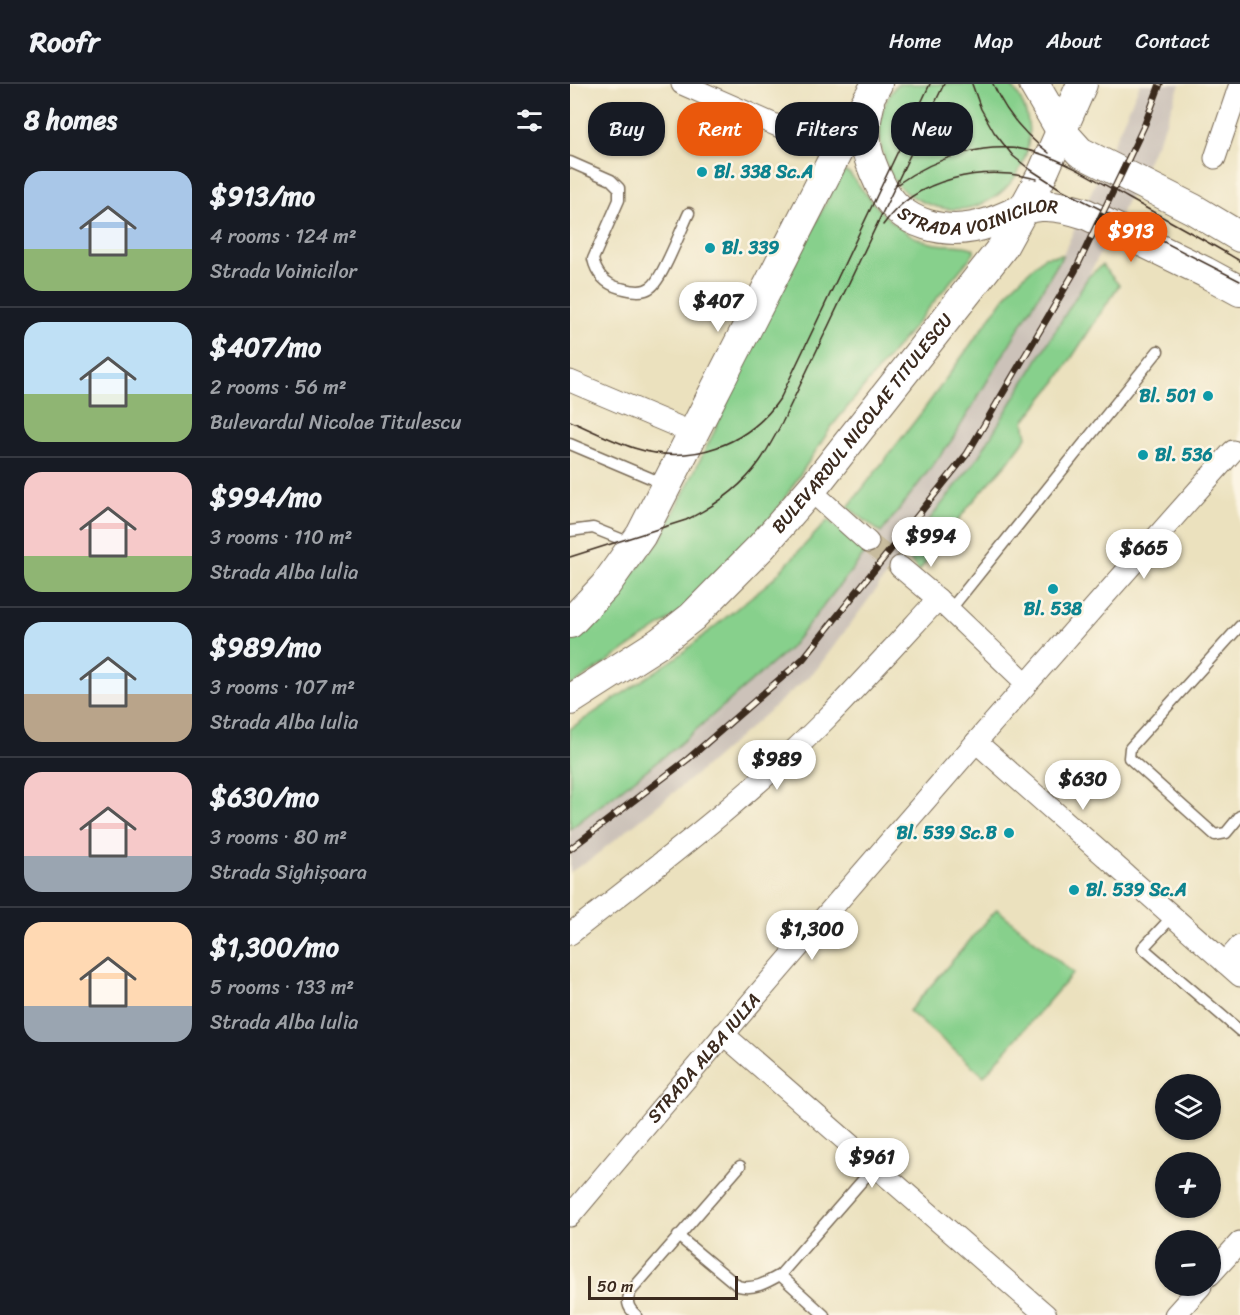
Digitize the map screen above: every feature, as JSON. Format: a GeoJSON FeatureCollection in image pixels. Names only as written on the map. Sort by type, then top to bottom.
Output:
{"type":"FeatureCollection","features":[{"type":"Feature","properties":{"kind":"main road"},"geometry":{"type":"LineString","coordinates":[[1034,84],[1062,132],[1080,152],[1193,209],[1240,237]]}},
{"type":"Feature","properties":{"kind":"main road","name":"BULEVARDUL NICOLAE TITULESCU"},"geometry":{"type":"LineString","coordinates":[[570,700],[659,643],[692,616],[762,546],[810,490],[1002,248],[1062,132],[1082,84]]}},
{"type":"Feature","properties":{"kind":"main road"},"geometry":{"type":"LineString","coordinates":[[866,102],[874,89]]}},
{"type":"Feature","properties":{"kind":"main road","name":"STRADA VOINICILOR"},"geometry":{"type":"LineString","coordinates":[[874,89],[864,135],[867,154],[879,183],[890,200],[904,214],[940,229],[960,229],[977,227],[1024,209],[1040,206],[1065,208],[1086,214],[1240,291]]}},
{"type":"Feature","properties":{"kind":"main road"},"geometry":{"type":"LineString","coordinates":[[572,620],[605,586],[641,535],[835,156]]}},
{"type":"Feature","properties":{"kind":"main road"},"geometry":{"type":"LineString","coordinates":[[842,156],[879,183]]}},
{"type":"Feature","properties":{"kind":"street"},"geometry":{"type":"LineString","coordinates":[[682,84],[775,125]]}},
{"type":"Feature","properties":{"kind":"street"},"geometry":{"type":"LineString","coordinates":[[1215,158],[1240,84]]}},
{"type":"Feature","properties":{"kind":"street"},"geometry":{"type":"LineString","coordinates":[[570,381],[693,433]]}},
{"type":"Feature","properties":{"kind":"street","name":"STRADA ALBA IULIA"},"geometry":{"type":"LineString","coordinates":[[570,1216],[723,1034],[1026,683],[1233,451]]}},
{"type":"Feature","properties":{"kind":"street"},"geometry":{"type":"LineString","coordinates":[[810,490],[868,542]]}},
{"type":"Feature","properties":{"kind":"street"},"geometry":{"type":"LineString","coordinates":[[900,567],[944,604],[1026,683]]}},
{"type":"Feature","properties":{"kind":"street"},"geometry":{"type":"LineString","coordinates":[[570,934],[670,856],[749,790],[825,720],[944,604]]}},
{"type":"Feature","properties":{"kind":"street"},"geometry":{"type":"LineString","coordinates":[[976,742],[1232,969],[1240,946]]}},
{"type":"Feature","properties":{"kind":"street"},"geometry":{"type":"LineString","coordinates":[[723,1034],[1046,1315]]}},
{"type":"Feature","properties":{"kind":"street"},"geometry":{"type":"LineString","coordinates":[[1221,1263],[1240,1242]]}},
{"type":"Feature","properties":{"kind":"street"},"geometry":{"type":"LineString","coordinates":[[1175,1315],[1192,1296]]}},
{"type":"Feature","properties":{"kind":"lane"},"geometry":{"type":"LineString","coordinates":[[570,162],[611,180],[619,188],[619,200],[593,259],[600,276],[616,286],[637,292],[651,288],[689,213]]}},
{"type":"Feature","properties":{"kind":"lane"},"geometry":{"type":"LineString","coordinates":[[944,604],[1158,351]]}},
{"type":"Feature","properties":{"kind":"lane"},"geometry":{"type":"LineString","coordinates":[[570,444],[655,480],[672,476]]}},
{"type":"Feature","properties":{"kind":"lane"},"geometry":{"type":"LineString","coordinates":[[570,531],[593,528],[623,540],[625,560]]}},
{"type":"Feature","properties":{"kind":"lane"},"geometry":{"type":"LineString","coordinates":[[1240,626],[1130,748],[1129,758],[1215,835],[1226,833],[1240,816]]}},
{"type":"Feature","properties":{"kind":"lane"},"geometry":{"type":"LineString","coordinates":[[1172,917],[1143,948],[1240,1031]]}},
{"type":"Feature","properties":{"kind":"lane"},"geometry":{"type":"LineString","coordinates":[[636,1315],[629,1309],[627,1299],[631,1291],[740,1166]]}},
{"type":"Feature","properties":{"kind":"lane"},"geometry":{"type":"LineString","coordinates":[[678,1236],[738,1286],[747,1288],[764,1284],[780,1275],[875,1166]]}},
{"type":"Feature","properties":{"kind":"lane"},"geometry":{"type":"LineString","coordinates":[[780,1275],[824,1315]]}},
{"type":"Feature","properties":{"kind":"shaded area"},"geometry":{"type":"Polygon","coordinates":[[[1140,84],[1180,84],[1163,130],[1088,277],[977,459],[816,670],[699,772],[591,859],[570,872],[570,829],[675,748],[790,648],[952,440],[1059,263],[1140,84]]]}},
{"type":"Feature","properties":{"kind":"green space"},"geometry":{"type":"Polygon","coordinates":[[[897,84],[1010,84],[1024,109],[1029,134],[1025,158],[1013,180],[996,196],[974,207],[948,209],[921,201],[903,190],[889,172],[881,148],[881,119],[891,92],[897,84]]]}},
{"type":"Feature","properties":{"kind":"green space"},"geometry":{"type":"Polygon","coordinates":[[[842,171],[849,173],[884,215],[906,232],[931,243],[969,247],[974,249],[974,253],[832,426],[775,513],[682,611],[570,687],[570,640],[613,598],[660,540],[714,432],[740,371],[842,171]]]}},
{"type":"Feature","properties":{"kind":"green space"},"geometry":{"type":"Polygon","coordinates":[[[1063,255],[952,440],[881,533],[848,507],[922,412],[1012,287],[1044,257],[1063,255]]]}},
{"type":"Feature","properties":{"kind":"green space"},"geometry":{"type":"Polygon","coordinates":[[[1102,265],[1119,285],[1056,382],[1024,421],[1027,437],[969,506],[919,571],[904,552],[977,459],[1088,277],[1102,265]]]}},
{"type":"Feature","properties":{"kind":"green space"},"geometry":{"type":"Polygon","coordinates":[[[828,520],[866,552],[790,648],[675,748],[570,829],[570,729],[677,657],[772,580],[828,520]]]}},
{"type":"Feature","properties":{"kind":"green space"},"geometry":{"type":"Polygon","coordinates":[[[997,909],[1073,973],[984,1076],[909,1011],[997,909]]]}},
{"type":"Feature","properties":{"kind":"tunnel"},"geometry":{"type":"LineString","coordinates":[[868,542],[900,567]]}},
{"type":"Feature","properties":{"kind":"tram line"},"geometry":{"type":"LineString","coordinates":[[570,421],[634,448],[655,453],[677,454],[717,447],[753,428],[768,414],[781,397],[930,84]]}},
{"type":"Feature","properties":{"kind":"tram line"},"geometry":{"type":"LineString","coordinates":[[570,557],[686,520],[727,495],[753,470],[782,423],[944,84]]}},
{"type":"Feature","properties":{"kind":"tram line"},"geometry":{"type":"LineString","coordinates":[[972,84],[981,109],[994,132],[1013,156],[1028,168],[1059,188],[1240,281]]}},
{"type":"Feature","properties":{"kind":"tram line"},"geometry":{"type":"LineString","coordinates":[[993,84],[1003,104],[1016,122],[1049,153]]}},
{"type":"Feature","properties":{"kind":"tram line"},"geometry":{"type":"LineString","coordinates":[[896,185],[928,166],[964,153],[983,149],[1020,149],[1050,157],[1073,167],[1240,261]]}},
{"type":"Feature","properties":{"kind":"tram line"},"geometry":{"type":"LineString","coordinates":[[883,225],[897,209],[914,196],[952,179],[995,174],[1037,179]]}},
{"type":"Feature","properties":{"kind":"railway"},"geometry":{"type":"LineString","coordinates":[[570,849],[688,759],[803,659],[967,454],[1075,271],[1145,124],[1160,84]]}},
{"type":"Feature","properties":{"kind":"place","name":"Bl. 338 Sc.A"},"geometry":{"type":"Point","coordinates":[702,172]}},
{"type":"Feature","properties":{"kind":"place","name":"Bl. 339"},"geometry":{"type":"Point","coordinates":[710,248]}},
{"type":"Feature","properties":{"kind":"place","name":"Bl. 501"},"geometry":{"type":"Point","coordinates":[1208,396]}},
{"type":"Feature","properties":{"kind":"place","name":"Bl. 536"},"geometry":{"type":"Point","coordinates":[1143,455]}},
{"type":"Feature","properties":{"kind":"place","name":"Bl. 538"},"geometry":{"type":"Point","coordinates":[1053,589]}},
{"type":"Feature","properties":{"kind":"place","name":"Bl. 539 Sc.B"},"geometry":{"type":"Point","coordinates":[1009,833]}},
{"type":"Feature","properties":{"kind":"place","name":"Bl. 539 Sc.A"},"geometry":{"type":"Point","coordinates":[1074,890]}}]}
